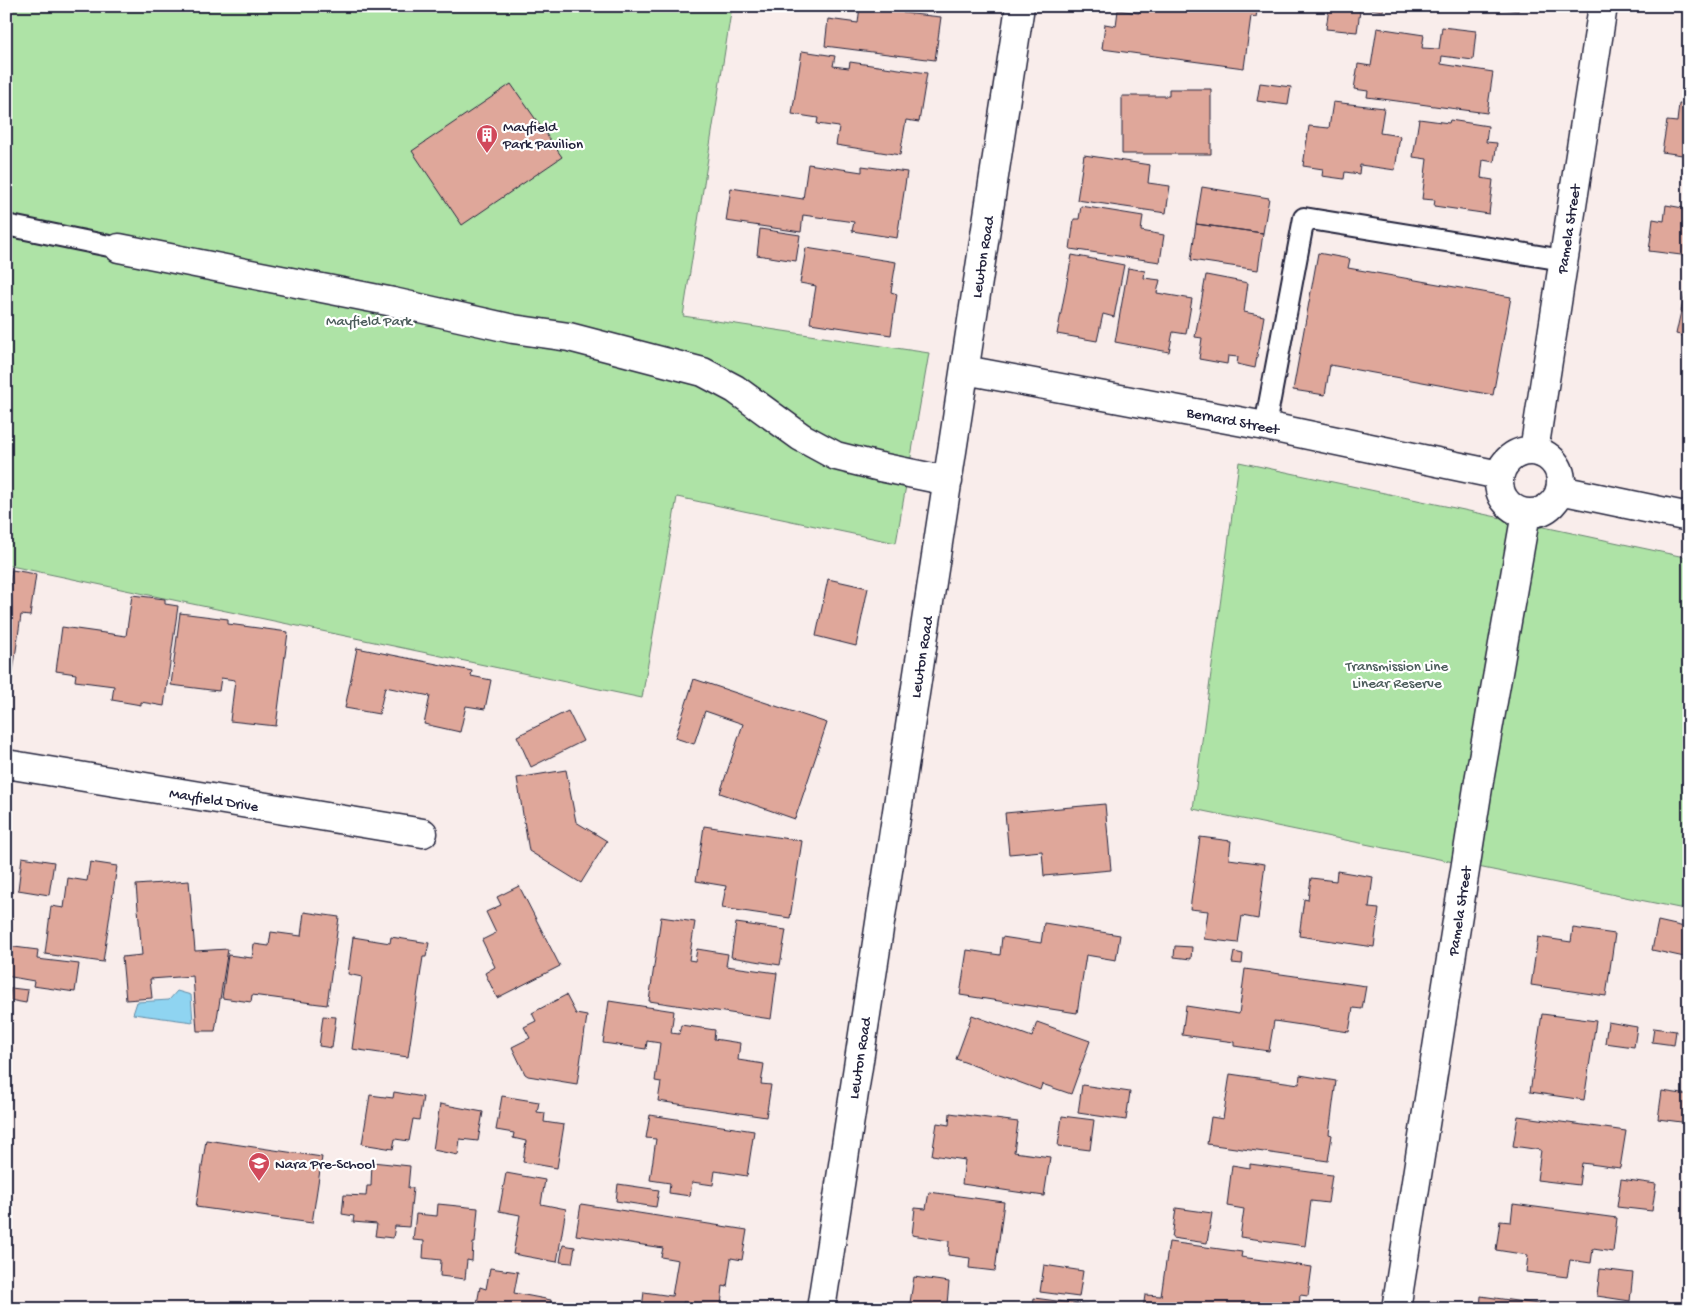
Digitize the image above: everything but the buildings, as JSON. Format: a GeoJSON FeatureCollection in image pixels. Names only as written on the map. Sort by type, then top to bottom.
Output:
{"type":"FeatureCollection","features":[{"type":"Feature","properties":{"kind":"street","name":"Lewton Road"},"geometry":{"type":"LineString","coordinates":[[821,1309],[1020,6]]}},
{"type":"Feature","properties":{"kind":"street","name":"Pamela Street"},"geometry":{"type":"LineString","coordinates":[[1534,451],[1603,6]]}},
{"type":"Feature","properties":{"kind":"street"},"geometry":{"type":"LineString","coordinates":[[119,248],[514,328],[569,337],[685,367],[702,372],[735,389],[801,436],[836,456],[948,481]]}},
{"type":"Feature","properties":{"kind":"street","name":"Bernard Street"},"geometry":{"type":"LineString","coordinates":[[965,370],[1265,426],[1499,475]]}},
{"type":"Feature","properties":{"kind":"street"},"geometry":{"type":"LineString","coordinates":[[1525,451],[1534,451],[1552,461],[1558,470],[1561,480],[1560,490],[1551,505],[1534,513],[1526,513],[1515,510],[1507,504],[1498,485],[1499,475],[1508,459],[1525,451]]}},
{"type":"Feature","properties":{"kind":"street"},"geometry":{"type":"LineString","coordinates":[[1560,490],[1689,517]]}},
{"type":"Feature","properties":{"kind":"street","name":"Pamela Street"},"geometry":{"type":"LineString","coordinates":[[1396,1309],[1479,781],[1526,513]]}},
{"type":"Feature","properties":{"kind":"street","name":"Mayfield Drive"},"geometry":{"type":"LineString","coordinates":[[6,764],[422,833]]}},
{"type":"Feature","properties":{"kind":"lane"},"geometry":{"type":"LineString","coordinates":[[1265,426],[1304,218],[1564,260]]}},
{"type":"Feature","properties":{"kind":"lane"},"geometry":{"type":"LineString","coordinates":[[6,225],[119,248]]}},
{"type":"Feature","properties":{"kind":"green space","name":"Mayfield Park"},"geometry":{"type":"Polygon","coordinates":[[[6,6],[732,6],[683,316],[929,353],[896,543],[677,497],[642,698],[6,565],[6,6]]]}},
{"type":"Feature","properties":{"kind":"green space","name":"Transmission Line Linear Reserve"},"geometry":{"type":"Polygon","coordinates":[[[1239,462],[1689,558],[1689,910],[1193,809],[1239,462]]]}},
{"type":"Feature","properties":{"kind":"water"},"geometry":{"type":"Polygon","coordinates":[[[177,991],[191,995],[193,1022],[133,1014],[137,1002],[169,1000],[177,991]]]}},
{"type":"Feature","properties":{"kind":"place","name":"Mayfield Park Pavilion"},"geometry":{"type":"Point","coordinates":[487,154]}},
{"type":"Feature","properties":{"kind":"place","name":"Nara Pre-School"},"geometry":{"type":"Point","coordinates":[259,1182]}}]}
